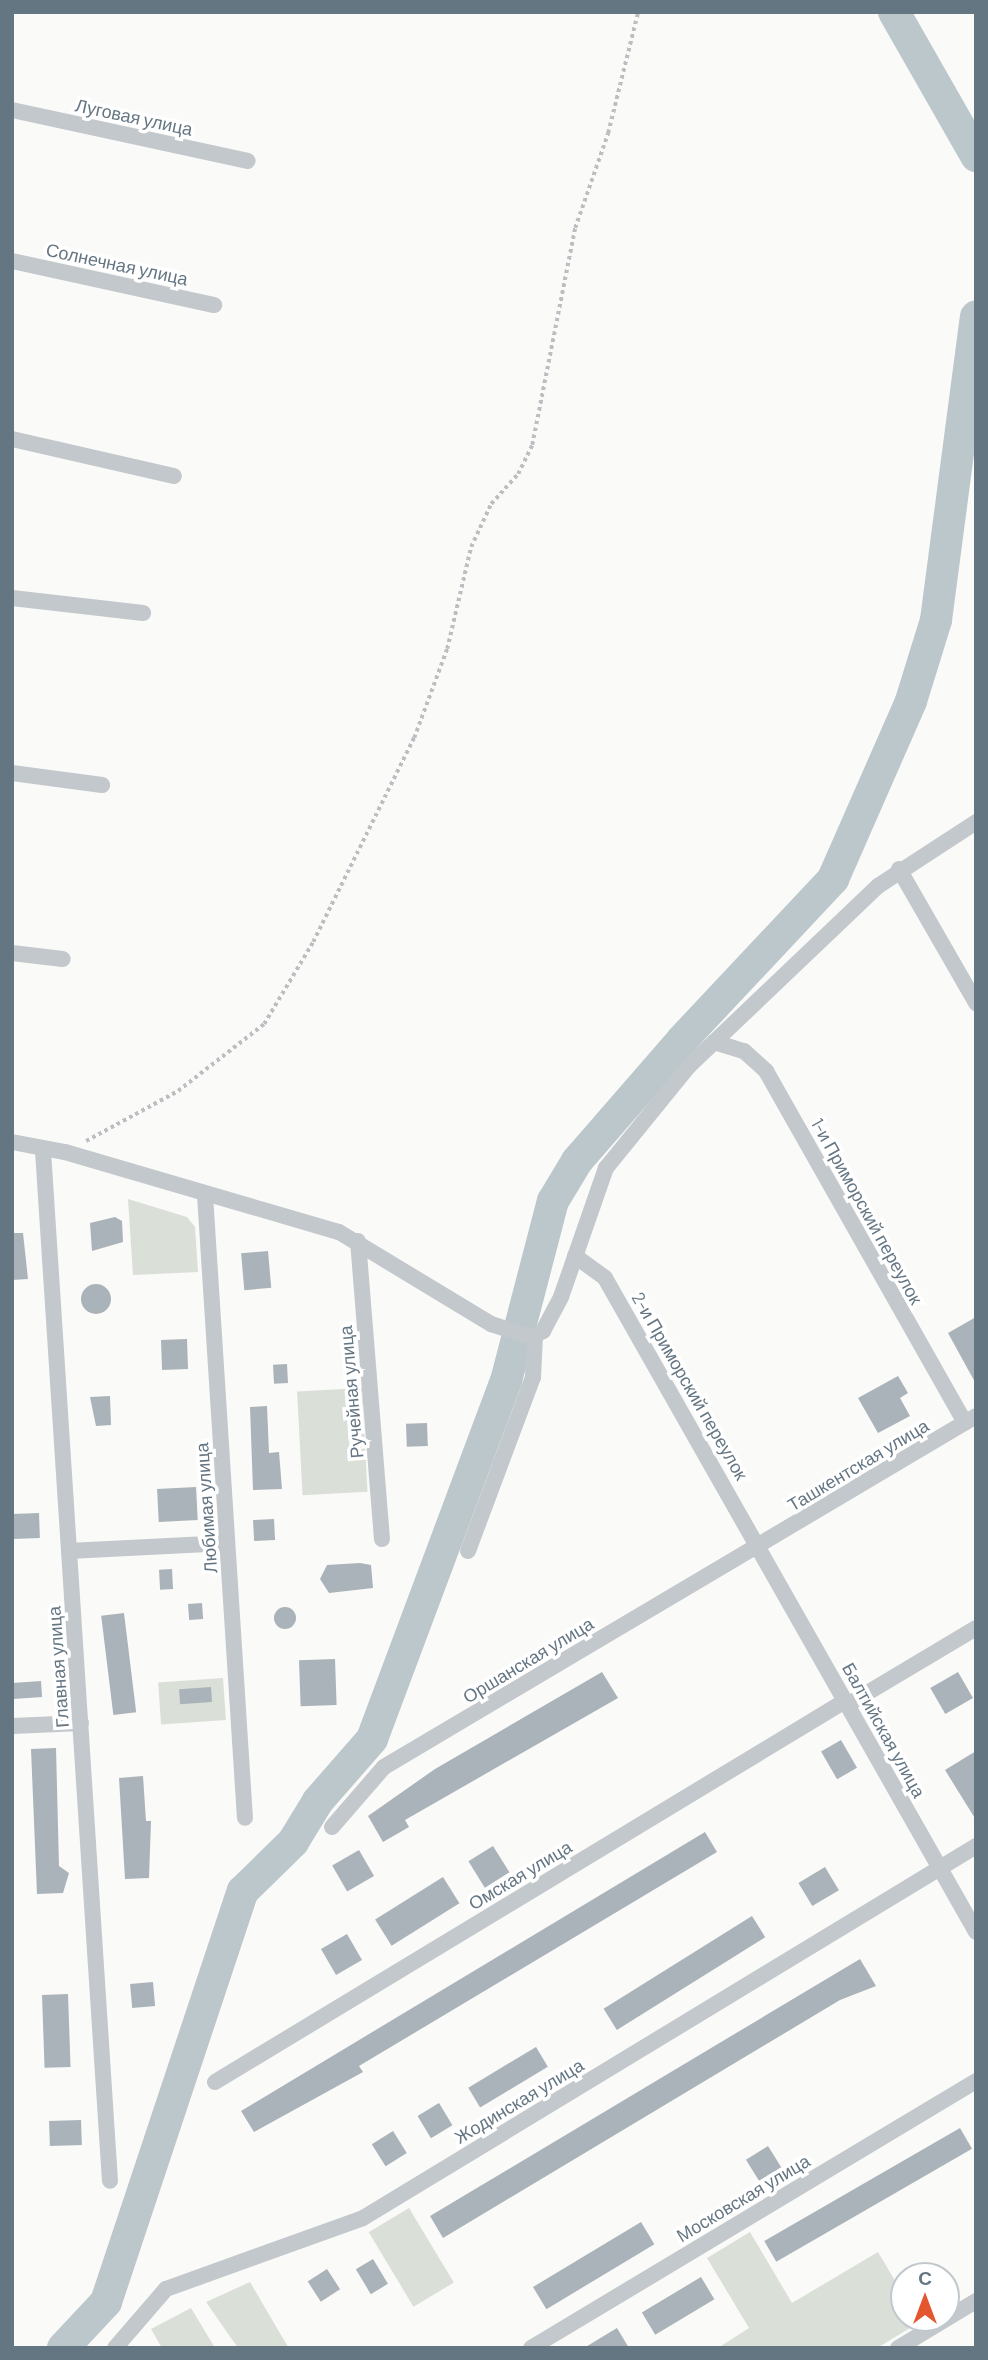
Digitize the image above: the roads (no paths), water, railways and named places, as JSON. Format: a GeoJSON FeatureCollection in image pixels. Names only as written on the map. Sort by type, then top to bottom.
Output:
{"type":"FeatureCollection","features":[{"type":"Feature","properties":{"kind":"street","name":"Луговая улица"},"geometry":{"type":"LineString","coordinates":[[12,110],[248,161]]}},
{"type":"Feature","properties":{"kind":"street","name":"Солнечная улица"},"geometry":{"type":"LineString","coordinates":[[12,261],[214,305]]}},
{"type":"Feature","properties":{"kind":"street"},"geometry":{"type":"LineString","coordinates":[[12,439],[174,477]]}},
{"type":"Feature","properties":{"kind":"street"},"geometry":{"type":"LineString","coordinates":[[12,598],[143,613]]}},
{"type":"Feature","properties":{"kind":"street"},"geometry":{"type":"LineString","coordinates":[[12,773],[102,785]]}},
{"type":"Feature","properties":{"kind":"street"},"geometry":{"type":"LineString","coordinates":[[521,1335],[551,1319],[601,1177],[616,1152],[714,1042],[900,869],[976,822]]}},
{"type":"Feature","properties":{"kind":"street"},"geometry":{"type":"LineString","coordinates":[[900,869],[976,1003]]}},
{"type":"Feature","properties":{"kind":"street"},"geometry":{"type":"LineString","coordinates":[[12,953],[63,960]]}},
{"type":"Feature","properties":{"kind":"street","name":"1-и Приморский переулок"},"geometry":{"type":"LineString","coordinates":[[714,1042],[744,1051],[766,1071],[970,1420]]}},
{"type":"Feature","properties":{"kind":"street"},"geometry":{"type":"LineString","coordinates":[[12,1142],[43,1151],[65,1152],[205,1195],[308,1220],[358,1241],[521,1335],[533,1377],[468,1551]]}},
{"type":"Feature","properties":{"kind":"street","name":"Главная улица"},"geometry":{"type":"LineString","coordinates":[[43,1151],[110,2181]]}},
{"type":"Feature","properties":{"kind":"street","name":"Любимая улица"},"geometry":{"type":"LineString","coordinates":[[205,1195],[245,1818]]}},
{"type":"Feature","properties":{"kind":"street","name":"Ручейная улица"},"geometry":{"type":"LineString","coordinates":[[358,1241],[382,1539]]}},
{"type":"Feature","properties":{"kind":"street","name":"2-и Приморский переулок"},"geometry":{"type":"LineString","coordinates":[[575,1256],[606,1278],[760,1546]]}},
{"type":"Feature","properties":{"kind":"street","name":"Ташкентская улица"},"geometry":{"type":"LineString","coordinates":[[760,1546],[970,1420]]}},
{"type":"Feature","properties":{"kind":"street"},"geometry":{"type":"LineString","coordinates":[[69,1551],[227,1543]]}},
{"type":"Feature","properties":{"kind":"street","name":"Балтийская улица"},"geometry":{"type":"LineString","coordinates":[[760,1546],[976,1932]]}},
{"type":"Feature","properties":{"kind":"street","name":"Оршанская улица"},"geometry":{"type":"LineString","coordinates":[[332,1827],[384,1767],[760,1546]]}},
{"type":"Feature","properties":{"kind":"street","name":"Омская улица"},"geometry":{"type":"LineString","coordinates":[[215,2082],[846,1703],[976,1628]]}},
{"type":"Feature","properties":{"kind":"street"},"geometry":{"type":"LineString","coordinates":[[12,1726],[80,1723]]}},
{"type":"Feature","properties":{"kind":"street","name":"Жодинская улица"},"geometry":{"type":"LineString","coordinates":[[116,2348],[166,2289],[363,2218],[976,1846]]}},
{"type":"Feature","properties":{"kind":"street","name":"Московская улица"},"geometry":{"type":"LineString","coordinates":[[531,2348],[976,2081]]}},
{"type":"Feature","properties":{"kind":"street"},"geometry":{"type":"LineString","coordinates":[[898,2348],[976,2301]]}},
{"type":"Feature","properties":{"kind":"waterway"},"geometry":{"type":"LineString","coordinates":[[894,12],[976,156]]}},
{"type":"Feature","properties":{"kind":"waterway"},"geometry":{"type":"LineString","coordinates":[[63,2348],[106,2302],[243,1891],[293,1842],[318,1801],[372,1739],[506,1381],[553,1201],[577,1161],[682,1040],[833,879],[911,701],[936,620],[976,317]]}}]}
